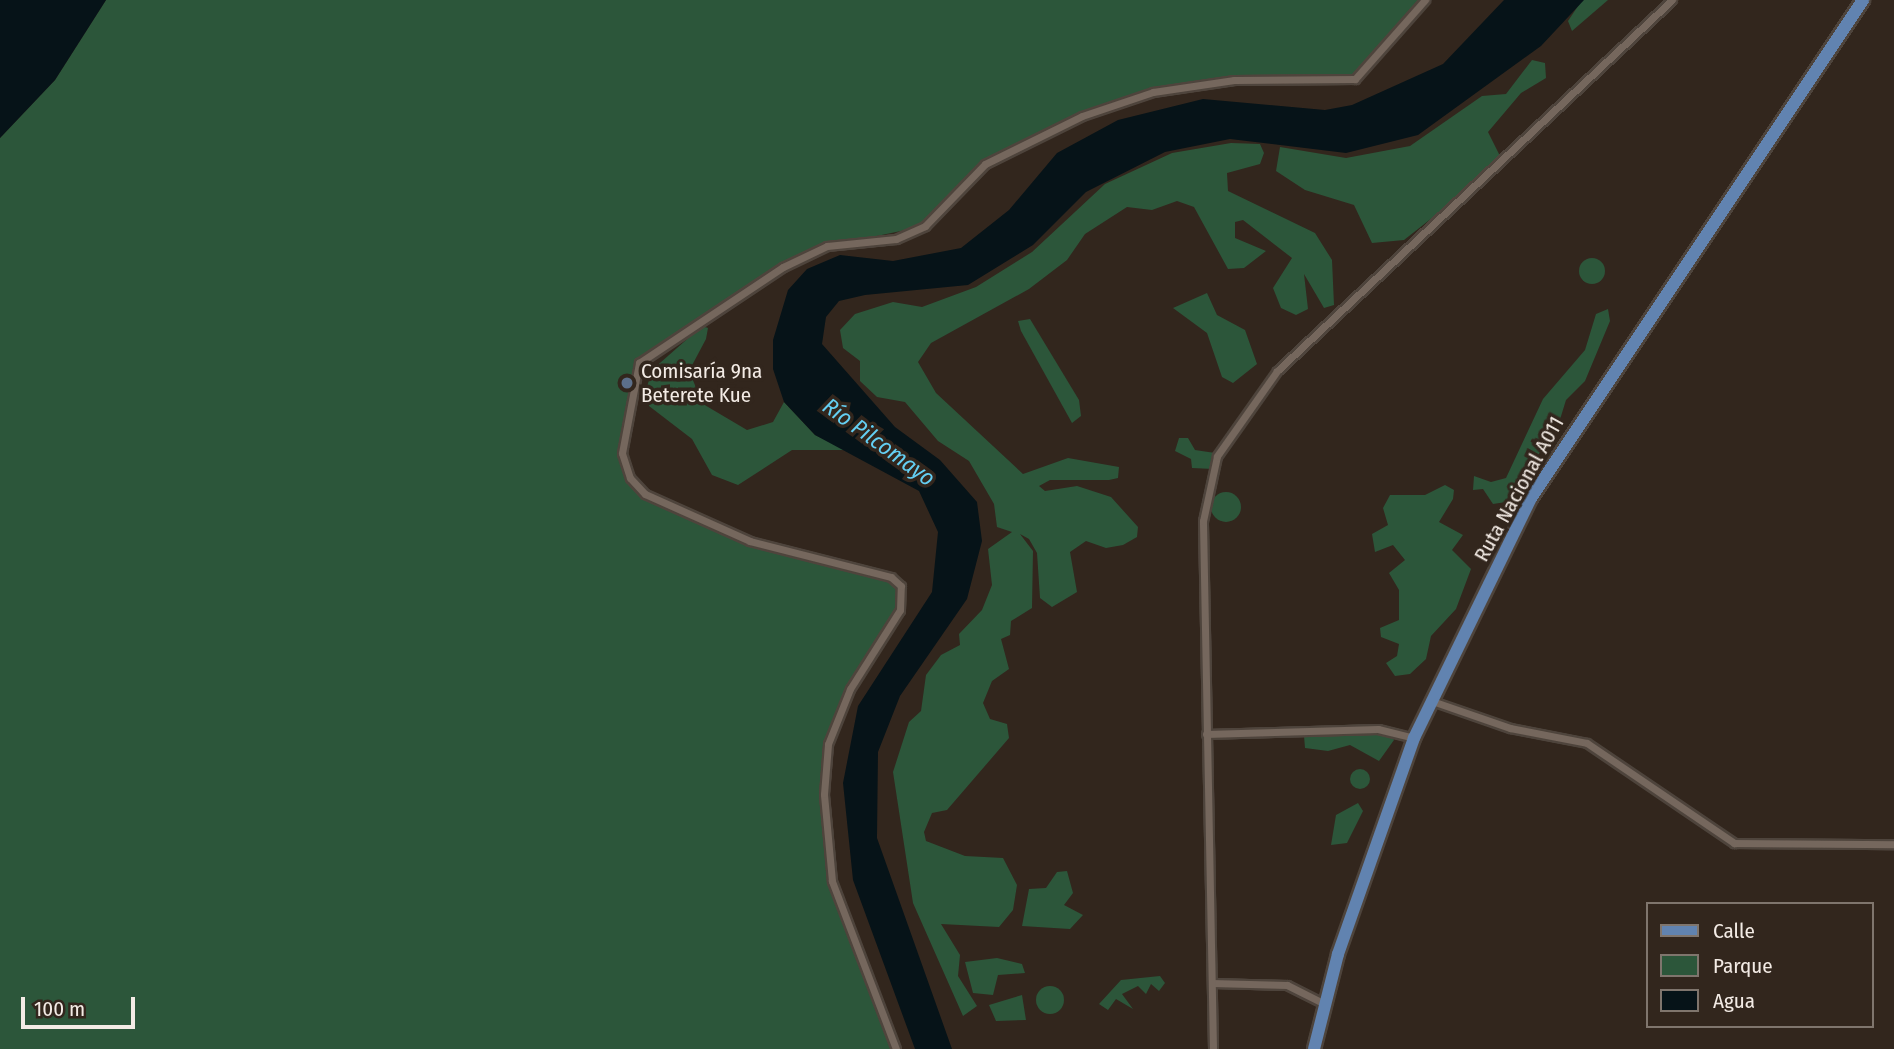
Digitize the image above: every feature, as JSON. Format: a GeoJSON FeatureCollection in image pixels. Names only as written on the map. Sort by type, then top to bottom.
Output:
{"type":"FeatureCollection","features":[{"type":"Feature","properties":{"kind":"main road","name":"Ruta Nacional A011"},"geometry":{"type":"LineString","coordinates":[[1314,1049],[1325,1003],[1413,738],[1531,498],[1863,0]]}},
{"type":"Feature","properties":{"kind":"street"},"geometry":{"type":"LineString","coordinates":[[896,1049],[832,881],[824,794],[828,744],[850,688],[900,610],[901,586],[891,577],[750,541],[645,494],[630,478],[622,453],[627,400],[639,363],[816,251],[895,239],[925,226],[985,164],[1082,116],[1153,92],[1234,80],[1355,79],[1425,0]]}},
{"type":"Feature","properties":{"kind":"street"},"geometry":{"type":"LineString","coordinates":[[1213,1049],[1203,522],[1211,473],[1230,431],[1277,371],[1672,0]]}},
{"type":"Feature","properties":{"kind":"street"},"geometry":{"type":"LineString","coordinates":[[1431,701],[1510,729],[1587,743],[1734,843],[1894,844]]}},
{"type":"Feature","properties":{"kind":"street"},"geometry":{"type":"LineString","coordinates":[[1206,734],[1378,729],[1413,738]]}},
{"type":"Feature","properties":{"kind":"street"},"geometry":{"type":"LineString","coordinates":[[1212,983],[1287,985],[1325,1003]]}},
{"type":"Feature","properties":{"kind":"green space"},"geometry":{"type":"Polygon","coordinates":[[[106,0],[1425,0],[1355,79],[1234,80],[1153,92],[1082,116],[985,164],[925,226],[843,243],[783,267],[639,363],[622,453],[645,494],[750,541],[891,577],[901,586],[900,610],[866,658],[828,744],[825,771],[832,881],[896,1049],[0,1049],[0,138],[55,80],[106,0]]]}},
{"type":"Feature","properties":{"kind":"green space"},"geometry":{"type":"Polygon","coordinates":[[[1582,0],[1608,0],[1572,31],[1568,21],[1582,0]]]}},
{"type":"Feature","properties":{"kind":"green space"},"geometry":{"type":"Polygon","coordinates":[[[1532,60],[1545,63],[1546,78],[1521,93],[1488,132],[1503,162],[1404,240],[1372,243],[1354,205],[1305,190],[1276,171],[1280,147],[1346,158],[1410,146],[1482,96],[1506,94],[1532,60]]]}},
{"type":"Feature","properties":{"kind":"green space"},"geometry":{"type":"Polygon","coordinates":[[[1231,143],[1260,144],[1264,153],[1260,164],[1227,173],[1228,191],[1315,233],[1332,260],[1334,305],[1324,308],[1304,274],[1308,309],[1296,315],[1281,308],[1273,288],[1292,258],[1243,220],[1235,222],[1235,238],[1266,251],[1244,268],[1228,269],[1194,207],[1177,201],[1152,210],[1127,207],[1085,234],[1067,260],[1029,289],[931,343],[918,362],[936,393],[1023,474],[1068,458],[1119,467],[1118,478],[1050,480],[1039,486],[1045,491],[1077,486],[1111,497],[1138,527],[1137,537],[1123,545],[1106,548],[1086,541],[1070,552],[1077,592],[1052,607],[1040,598],[1037,553],[1029,539],[1020,534],[1033,551],[1032,608],[1011,621],[1010,635],[1001,639],[1009,669],[992,681],[983,703],[990,719],[1007,724],[1009,738],[947,810],[932,813],[924,832],[926,841],[965,856],[1003,858],[1017,885],[1013,910],[999,927],[941,924],[960,955],[958,976],[977,1006],[963,1016],[913,903],[893,772],[909,722],[921,711],[926,675],[941,655],[960,645],[959,634],[982,610],[992,585],[988,549],[1012,532],[997,527],[994,504],[969,461],[938,441],[905,402],[877,397],[860,381],[860,361],[843,348],[840,330],[855,314],[893,302],[922,307],[976,287],[1032,252],[1105,184],[1172,153],[1231,143]]]}},
{"type":"Feature","properties":{"kind":"green space"},"geometry":{"type":"Polygon","coordinates":[[[1592,258],[1601,262],[1605,271],[1601,280],[1592,284],[1583,280],[1579,271],[1583,262],[1592,258]]]}},
{"type":"Feature","properties":{"kind":"green space"},"geometry":{"type":"Polygon","coordinates":[[[1207,293],[1217,315],[1245,330],[1257,364],[1233,383],[1222,377],[1207,333],[1173,308],[1207,293]]]}},
{"type":"Feature","properties":{"kind":"green space"},"geometry":{"type":"Polygon","coordinates":[[[1608,309],[1610,321],[1585,381],[1566,400],[1558,426],[1506,502],[1493,504],[1483,489],[1473,490],[1474,476],[1491,482],[1506,478],[1543,399],[1585,350],[1596,314],[1608,309]]]}},
{"type":"Feature","properties":{"kind":"green space"},"geometry":{"type":"Polygon","coordinates":[[[1030,319],[1079,400],[1081,416],[1072,423],[1021,331],[1018,321],[1030,319]]]}},
{"type":"Feature","properties":{"kind":"green space"},"geometry":{"type":"Polygon","coordinates":[[[702,326],[708,328],[706,339],[689,371],[703,404],[747,430],[773,422],[784,402],[815,435],[847,450],[792,450],[738,485],[712,475],[692,439],[649,406],[646,390],[652,370],[702,326]]]}},
{"type":"Feature","properties":{"kind":"green space"},"geometry":{"type":"Polygon","coordinates":[[[1179,438],[1188,438],[1195,450],[1215,453],[1213,469],[1192,468],[1191,459],[1175,451],[1179,438]]]}},
{"type":"Feature","properties":{"kind":"green space"},"geometry":{"type":"Polygon","coordinates":[[[1445,485],[1454,490],[1453,499],[1439,522],[1463,535],[1452,550],[1471,569],[1456,609],[1431,636],[1426,659],[1410,674],[1395,676],[1386,663],[1397,656],[1399,644],[1381,637],[1380,628],[1399,620],[1399,590],[1389,573],[1405,560],[1393,545],[1375,552],[1372,534],[1388,525],[1383,508],[1390,495],[1425,495],[1445,485]]]}},
{"type":"Feature","properties":{"kind":"green space"},"geometry":{"type":"Polygon","coordinates":[[[1226,492],[1237,496],[1241,507],[1237,518],[1226,522],[1215,518],[1211,507],[1215,496],[1226,492]]]}},
{"type":"Feature","properties":{"kind":"green space"},"geometry":{"type":"Polygon","coordinates":[[[1354,731],[1391,734],[1394,740],[1379,761],[1350,745],[1328,751],[1305,748],[1304,736],[1354,731]]]}},
{"type":"Feature","properties":{"kind":"green space"},"geometry":{"type":"Polygon","coordinates":[[[1360,769],[1367,772],[1370,779],[1367,786],[1360,789],[1353,786],[1350,779],[1353,772],[1360,769]]]}},
{"type":"Feature","properties":{"kind":"green space"},"geometry":{"type":"Polygon","coordinates":[[[1358,803],[1363,811],[1347,843],[1331,845],[1336,815],[1358,803]]]}},
{"type":"Feature","properties":{"kind":"green space"},"geometry":{"type":"Polygon","coordinates":[[[1067,871],[1073,893],[1064,905],[1083,915],[1070,929],[1022,926],[1029,889],[1046,888],[1057,872],[1067,871]]]}},
{"type":"Feature","properties":{"kind":"green space"},"geometry":{"type":"Polygon","coordinates":[[[997,958],[1022,964],[1025,973],[998,975],[993,995],[973,993],[965,962],[997,958]]]}},
{"type":"Feature","properties":{"kind":"green space"},"geometry":{"type":"Polygon","coordinates":[[[1160,976],[1165,983],[1159,991],[1151,984],[1146,994],[1138,986],[1122,994],[1133,1009],[1116,999],[1108,1010],[1099,1004],[1121,980],[1160,976]]]}},
{"type":"Feature","properties":{"kind":"green space"},"geometry":{"type":"Polygon","coordinates":[[[1050,986],[1060,990],[1064,1000],[1060,1010],[1050,1014],[1040,1010],[1036,1000],[1040,990],[1050,986]]]}},
{"type":"Feature","properties":{"kind":"green space"},"geometry":{"type":"Polygon","coordinates":[[[1022,995],[1026,1020],[996,1021],[989,1005],[1022,995]]]}},
{"type":"Feature","properties":{"kind":"water"},"geometry":{"type":"Polygon","coordinates":[[[0,0],[106,0],[55,80],[0,138],[0,0]]]}},
{"type":"Feature","properties":{"kind":"water","name":"Río Pilcomayo"},"geometry":{"type":"Polygon","coordinates":[[[1504,0],[1584,0],[1541,46],[1418,135],[1346,153],[1230,139],[1165,152],[1086,192],[1033,245],[968,285],[865,295],[839,301],[826,317],[822,344],[895,427],[940,460],[977,502],[982,541],[967,599],[900,696],[878,752],[877,838],[952,1049],[915,1049],[853,880],[843,783],[858,706],[932,592],[938,532],[919,491],[815,435],[784,402],[773,369],[773,340],[788,290],[807,269],[840,255],[893,261],[961,248],[1009,210],[1057,153],[1118,120],[1203,99],[1325,110],[1352,105],[1443,64],[1504,0]]]}},
{"type":"Feature","properties":{"kind":"place","name":"Comisaría 9na Beterete Kue"},"geometry":{"type":"Point","coordinates":[627,383]}}]}
